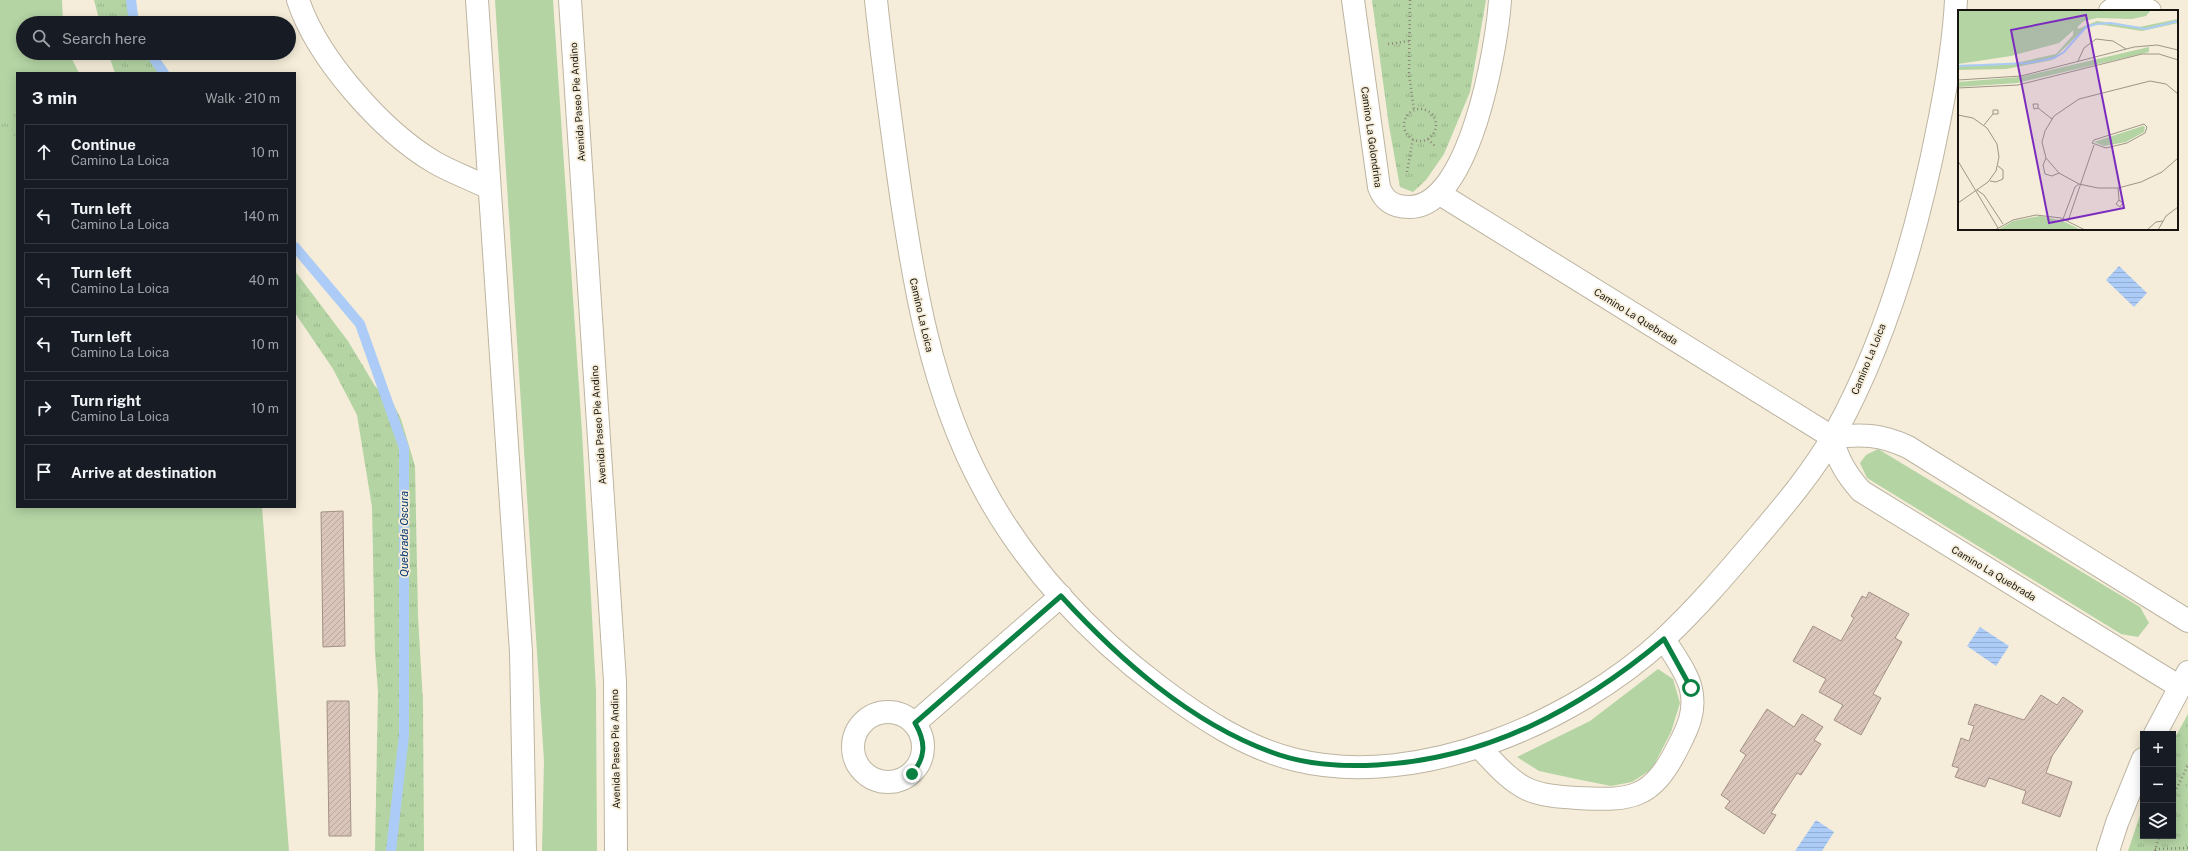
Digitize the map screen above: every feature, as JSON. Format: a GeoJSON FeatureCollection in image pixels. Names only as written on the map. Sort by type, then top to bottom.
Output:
{"type":"FeatureCollection","features":[{"type":"Feature","properties":{"kind":"street"},"geometry":{"type":"LineString","coordinates":[[298,0],[310,28],[323,50],[360,98],[383,122],[408,144],[434,162],[489,188]]}},
{"type":"Feature","properties":{"kind":"street"},"geometry":{"type":"LineString","coordinates":[[477,0],[521,652],[525,851]]}},
{"type":"Feature","properties":{"kind":"street","name":"Avenida Paseo Pie Andino"},"geometry":{"type":"LineString","coordinates":[[570,0],[615,681],[616,851]]}},
{"type":"Feature","properties":{"kind":"street","name":"Camino La Loica"},"geometry":{"type":"LineString","coordinates":[[876,0],[909,255],[932,360],[963,446],[984,489],[1020,545],[1061,596],[1115,651],[1176,699],[1209,722],[1271,752],[1298,760],[1329,765],[1360,766],[1430,759],[1480,747],[1525,729],[1569,707],[1602,687],[1664,639],[1723,577],[1771,521],[1814,465],[1832,437],[1847,409],[1871,355],[1893,297],[1912,237],[1930,167],[1944,96],[1957,14]]}},
{"type":"Feature","properties":{"kind":"street","name":"Camino La Golondrina"},"geometry":{"type":"LineString","coordinates":[[1353,0],[1379,187],[1382,195],[1393,205],[1411,208],[1422,205],[1440,194]]}},
{"type":"Feature","properties":{"kind":"street"},"geometry":{"type":"LineString","coordinates":[[1440,194],[1471,137],[1481,109],[1492,65],[1500,0]]}},
{"type":"Feature","properties":{"kind":"street"},"geometry":{"type":"LineString","coordinates":[[2112,10],[2123,5],[2134,5],[2147,10]]}},
{"type":"Feature","properties":{"kind":"street","name":"Camino La Quebrada"},"geometry":{"type":"LineString","coordinates":[[1440,194],[1832,437],[1836,453],[1843,468],[1861,491],[2184,679]]}},
{"type":"Feature","properties":{"kind":"street"},"geometry":{"type":"LineString","coordinates":[[1832,437],[1872,435],[1893,440],[1908,447],[2188,621]]}},
{"type":"Feature","properties":{"kind":"street"},"geometry":{"type":"LineString","coordinates":[[915,723],[1061,596]]}},
{"type":"Feature","properties":{"kind":"street"},"geometry":{"type":"LineString","coordinates":[[1480,747],[1516,783],[1528,790],[1546,795],[1608,800],[1633,796],[1645,790],[1656,782],[1664,772],[1687,729],[1692,715],[1693,700],[1691,688],[1664,639]]}},
{"type":"Feature","properties":{"kind":"street"},"geometry":{"type":"LineString","coordinates":[[2157,731],[2184,679]]}},
{"type":"Feature","properties":{"kind":"street"},"geometry":{"type":"LineString","coordinates":[[2108,851],[2117,823],[2140,766]]}},
{"type":"Feature","properties":{"kind":"path"},"geometry":{"type":"LineString","coordinates":[[1410,0],[1409,74],[1414,110]]}},
{"type":"Feature","properties":{"kind":"path"},"geometry":{"type":"LineString","coordinates":[[1414,110],[1424,110],[1435,120],[1436,125],[1432,135],[1423,141],[1418,141],[1408,136],[1404,126],[1406,116],[1414,110]]}},
{"type":"Feature","properties":{"kind":"path"},"geometry":{"type":"LineString","coordinates":[[2176,790],[2188,765]]}},
{"type":"Feature","properties":{"kind":"path"},"geometry":{"type":"LineString","coordinates":[[2159,839],[2155,850],[2188,848]]}},
{"type":"Feature","properties":{"kind":"green space"},"geometry":{"type":"Polygon","coordinates":[[[0,0],[62,0],[63,16],[16,16],[16,60],[72,60],[78,72],[16,72],[16,508],[262,508],[289,851],[0,851],[0,0]]]}},
{"type":"Feature","properties":{"kind":"green space"},"geometry":{"type":"Polygon","coordinates":[[[94,0],[129,0],[134,16],[98,16],[94,0]]]}},
{"type":"Feature","properties":{"kind":"green space"},"geometry":{"type":"Polygon","coordinates":[[[495,0],[553,0],[582,432],[596,690],[597,851],[542,851],[544,761],[495,0]]]}},
{"type":"Feature","properties":{"kind":"green space"},"geometry":{"type":"Polygon","coordinates":[[[1372,0],[1486,0],[1470,92],[1444,154],[1426,180],[1413,192],[1400,187],[1389,126],[1372,0]]]}},
{"type":"Feature","properties":{"kind":"green space"},"geometry":{"type":"Polygon","coordinates":[[[110,60],[151,60],[157,72],[115,72],[110,60]]]}},
{"type":"Feature","properties":{"kind":"green space"},"geometry":{"type":"Polygon","coordinates":[[[0,109],[16,112],[16,137],[0,131],[0,109]]]}},
{"type":"Feature","properties":{"kind":"green space"},"geometry":{"type":"Polygon","coordinates":[[[296,272],[348,341],[375,386],[394,405],[401,419],[415,466],[418,616],[423,702],[424,851],[375,851],[378,691],[375,653],[372,507],[357,415],[333,369],[296,314],[296,272]]]}},
{"type":"Feature","properties":{"kind":"green space"},"geometry":{"type":"Polygon","coordinates":[[[1878,449],[2140,607],[2149,623],[2138,637],[2121,634],[1867,478],[1860,463],[1866,455],[1878,449]]]}},
{"type":"Feature","properties":{"kind":"green space"},"geometry":{"type":"Polygon","coordinates":[[[1658,669],[1673,679],[1680,703],[1671,732],[1652,769],[1632,782],[1611,786],[1539,771],[1517,757],[1590,721],[1658,669]]]}},
{"type":"Feature","properties":{"kind":"green space"},"geometry":{"type":"Polygon","coordinates":[[[2188,714],[2188,851],[2128,851],[2140,815],[2140,839],[2176,839],[2176,736],[2188,714]]]}},
{"type":"Feature","properties":{"kind":"water"},"geometry":{"type":"Polygon","coordinates":[[[2119,266],[2147,293],[2134,307],[2106,280],[2119,266]]]}},
{"type":"Feature","properties":{"kind":"water"},"geometry":{"type":"Polygon","coordinates":[[[1980,627],[2009,646],[1996,666],[1967,646],[1980,627]]]}},
{"type":"Feature","properties":{"kind":"water"},"geometry":{"type":"Polygon","coordinates":[[[1816,820],[1834,832],[1822,851],[1795,851],[1816,820]]]}},
{"type":"Feature","properties":{"kind":"building"},"geometry":{"type":"Polygon","coordinates":[[[343,511],[345,646],[323,647],[321,512],[343,511]]]}},
{"type":"Feature","properties":{"kind":"building"},"geometry":{"type":"Polygon","coordinates":[[[1869,592],[1909,614],[1895,638],[1902,642],[1873,694],[1881,698],[1861,735],[1834,720],[1843,705],[1819,692],[1826,679],[1793,661],[1813,626],[1841,641],[1854,618],[1851,616],[1862,596],[1866,598],[1869,592]]]}},
{"type":"Feature","properties":{"kind":"building"},"geometry":{"type":"Polygon","coordinates":[[[2041,695],[2057,705],[2063,697],[2083,711],[2052,756],[2046,773],[2072,782],[2060,817],[2022,803],[2026,791],[1989,778],[1985,787],[1955,777],[1959,768],[1952,766],[1961,738],[1969,741],[1974,726],[1968,724],[1975,704],[2024,720],[2041,695]]]}},
{"type":"Feature","properties":{"kind":"building"},"geometry":{"type":"Polygon","coordinates":[[[327,701],[349,701],[351,836],[329,836],[327,701]]]}},
{"type":"Feature","properties":{"kind":"building"},"geometry":{"type":"Polygon","coordinates":[[[1767,709],[1794,727],[1802,714],[1823,727],[1814,740],[1821,744],[1801,775],[1797,773],[1771,813],[1776,815],[1764,834],[1725,808],[1730,801],[1721,795],[1746,755],[1740,751],[1767,709]]]}},
{"type":"Feature","properties":{"kind":"waterway","name":"Quebrada Oscura"},"geometry":{"type":"LineString","coordinates":[[131,0],[133,16]]}},
{"type":"Feature","properties":{"kind":"waterway","name":"Quebrada Oscura"},"geometry":{"type":"LineString","coordinates":[[155,60],[163,72]]}},
{"type":"Feature","properties":{"kind":"waterway","name":"Quebrada Oscura"},"geometry":{"type":"LineString","coordinates":[[296,248],[360,324],[404,448],[404,735],[391,851]]}},
{"type":"Feature","properties":{"kind":"route"},"geometry":{"type":"LineString","coordinates":[[912,774],[919,766],[923,755],[924,744],[921,733],[915,723],[1035,621],[1061,596],[1115,651],[1145,676],[1209,722],[1245,741],[1271,752],[1298,760],[1329,765],[1360,766],[1395,764],[1455,754],[1480,747],[1525,729],[1569,707],[1602,687],[1634,664],[1664,639],[1686,676],[1691,688]]}}]}
